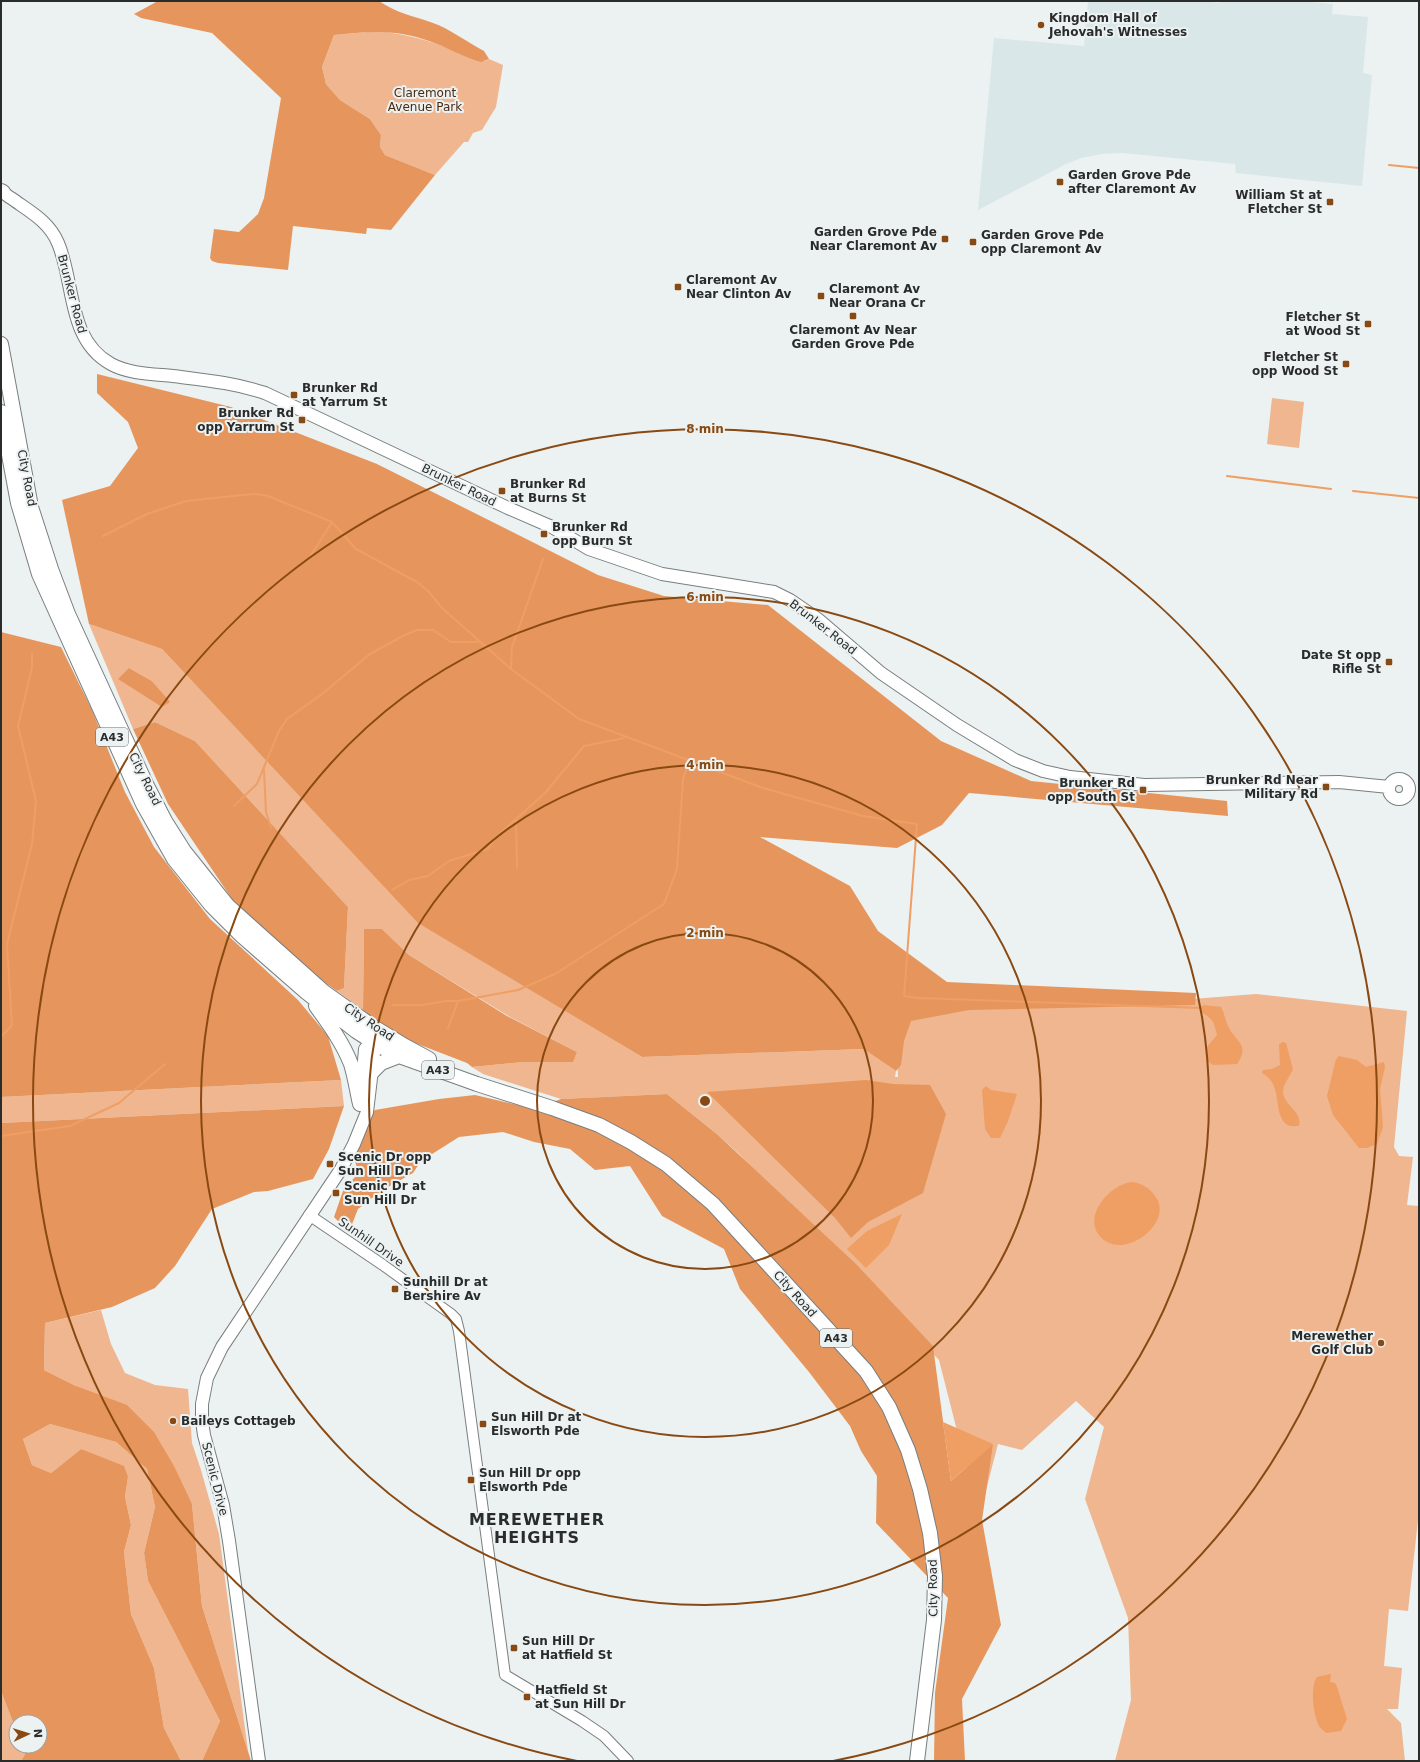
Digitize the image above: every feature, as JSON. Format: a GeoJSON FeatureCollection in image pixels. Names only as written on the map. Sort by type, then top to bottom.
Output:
{"type":"FeatureCollection","features":[{"type":"Feature","properties":{"kind":"highway","name":"City Road"},"geometry":{"type":"LineString","coordinates":[[1,344],[31,507],[51,569],[68,614],[147,786],[162,814],[184,852],[228,906],[324,992],[402,1051]]}},
{"type":"Feature","properties":{"kind":"highway","name":"City Road"},"geometry":{"type":"LineString","coordinates":[[1,412],[18,503],[39,574],[143,804],[174,859],[211,905],[242,936],[306,992],[372,1041],[402,1051],[477,1084],[599,1125],[632,1142],[666,1164],[713,1204],[866,1371],[889,1407],[908,1450],[920,1489],[930,1534],[935,1576],[934,1620],[917,1761]]}},
{"type":"Feature","properties":{"kind":"highway"},"geometry":{"type":"LineString","coordinates":[[306,992],[336,1034],[345,1051],[351,1065],[360,1104]]}},
{"type":"Feature","properties":{"kind":"highway"},"geometry":{"type":"LineString","coordinates":[[360,1018],[370,1033],[372,1041]]}},
{"type":"Feature","properties":{"kind":"highway"},"geometry":{"type":"LineString","coordinates":[[371,1073],[381,1063],[402,1051]]}},
{"type":"Feature","properties":{"kind":"main road","name":"Brunker Road"},"geometry":{"type":"LineString","coordinates":[[3,194],[31,210],[48,226],[58,242],[66,269],[75,313],[84,337],[99,356],[111,364],[126,370],[216,381],[243,386],[265,393],[508,508],[552,527],[589,549],[662,574],[774,592],[790,600],[819,620],[887,677],[957,725],[1015,760],[1043,771],[1070,777],[1144,785],[1339,782],[1389,787],[1391,796],[1398,800],[1406,797],[1414,790]]}},
{"type":"Feature","properties":{"kind":"main road","name":"Scenic Drive"},"geometry":{"type":"LineString","coordinates":[[259,1761],[229,1541],[223,1505],[204,1435],[202,1404],[207,1378],[222,1347],[341,1169],[354,1144],[362,1120],[367,1112],[374,1053],[372,1041]]}},
{"type":"Feature","properties":{"kind":"main road","name":"Scenic Drive"},"geometry":{"type":"LineString","coordinates":[[362,1120],[360,1104],[365,1049],[372,1041]]}},
{"type":"Feature","properties":{"kind":"street","name":"Sunhill Drive"},"geometry":{"type":"LineString","coordinates":[[309,1215],[382,1265],[456,1319],[462,1352],[505,1675],[582,1720],[604,1736],[628,1761]]}},
{"type":"Feature","properties":{"kind":"shaded area"},"geometry":{"type":"Polygon","coordinates":[[[158,1],[379,1],[399,11],[445,28],[484,51],[489,59],[481,62],[429,41],[405,34],[370,32],[334,35],[322,67],[326,84],[340,100],[370,119],[381,135],[380,147],[385,155],[435,175],[391,230],[367,228],[366,234],[293,226],[288,270],[218,263],[212,261],[210,258],[214,229],[239,232],[258,214],[264,198],[281,98],[212,33],[141,18],[134,14],[158,1]]]}},
{"type":"Feature","properties":{"kind":"shaded area"},"geometry":{"type":"Polygon","coordinates":[[[1088,1],[1201,1],[1220,3],[1220,1],[1299,1],[1333,4],[1332,14],[1368,17],[1363,73],[1372,75],[1362,186],[1236,173],[1235,164],[1122,153],[1102,154],[1081,158],[1066,164],[978,210],[994,38],[1084,46],[1088,1]]]}},
{"type":"Feature","properties":{"kind":"shaded area"},"geometry":{"type":"Polygon","coordinates":[[[97,374],[231,407],[377,464],[598,575],[664,596],[768,605],[941,741],[1031,781],[1227,801],[1228,816],[969,793],[942,825],[897,848],[760,837],[850,886],[878,931],[947,982],[1196,993],[1195,1005],[969,1010],[911,1021],[904,1041],[901,1065],[896,1071],[864,1049],[642,1057],[418,923],[162,649],[89,624],[62,500],[110,486],[138,448],[128,422],[97,393],[97,374]]]}},
{"type":"Feature","properties":{"kind":"shaded area"},"geometry":{"type":"Polygon","coordinates":[[[1,632],[61,647],[92,710],[125,792],[154,847],[210,919],[298,1000],[328,1036],[341,1080],[1,1097],[1,632]]]}},
{"type":"Feature","properties":{"kind":"shaded area"},"geometry":{"type":"Polygon","coordinates":[[[129,668],[152,681],[170,702],[162,707],[118,679],[129,668]]]}},
{"type":"Feature","properties":{"kind":"shaded area"},"geometry":{"type":"Polygon","coordinates":[[[155,722],[195,741],[348,907],[344,988],[337,991],[311,973],[234,902],[168,804],[133,729],[155,722]]]}},
{"type":"Feature","properties":{"kind":"shaded area"},"geometry":{"type":"Polygon","coordinates":[[[364,929],[382,929],[409,955],[507,1016],[577,1052],[573,1062],[524,1062],[472,1067],[467,1063],[397,1036],[363,1010],[364,929]]]}},
{"type":"Feature","properties":{"kind":"shaded area"},"geometry":{"type":"Polygon","coordinates":[[[1204,1005],[1221,1007],[1229,1028],[1241,1044],[1241,1058],[1237,1064],[1213,1065],[1207,1061],[1206,1050],[1217,1035],[1212,1020],[1200,1011],[1200,1007],[1204,1005]]]}},
{"type":"Feature","properties":{"kind":"shaded area"},"geometry":{"type":"Polygon","coordinates":[[[1283,1042],[1286,1043],[1293,1069],[1284,1086],[1283,1092],[1287,1102],[1298,1115],[1299,1126],[1289,1126],[1282,1119],[1279,1113],[1276,1091],[1273,1084],[1269,1078],[1262,1073],[1263,1070],[1272,1069],[1280,1065],[1279,1044],[1283,1042]]]}},
{"type":"Feature","properties":{"kind":"shaded area"},"geometry":{"type":"Polygon","coordinates":[[[1339,1056],[1357,1060],[1366,1067],[1384,1062],[1385,1067],[1380,1089],[1383,1127],[1377,1144],[1367,1148],[1359,1148],[1333,1115],[1327,1096],[1336,1059],[1339,1056]]]}},
{"type":"Feature","properties":{"kind":"shaded area"},"geometry":{"type":"Polygon","coordinates":[[[866,1080],[893,1084],[930,1085],[946,1114],[923,1193],[868,1222],[851,1238],[835,1218],[707,1092],[866,1080]]]}},
{"type":"Feature","properties":{"kind":"shaded area"},"geometry":{"type":"Polygon","coordinates":[[[986,1086],[991,1090],[1017,1094],[1008,1121],[1000,1138],[991,1138],[985,1129],[982,1090],[986,1086]]]}},
{"type":"Feature","properties":{"kind":"shaded area"},"geometry":{"type":"Polygon","coordinates":[[[667,1094],[718,1135],[856,1264],[933,1346],[951,1481],[993,1444],[982,1520],[1001,1625],[962,1699],[965,1761],[934,1761],[935,1693],[948,1598],[876,1523],[877,1476],[861,1451],[850,1426],[809,1372],[740,1289],[724,1249],[662,1216],[630,1166],[595,1170],[570,1149],[534,1142],[503,1132],[459,1137],[421,1161],[413,1173],[381,1191],[358,1209],[349,1232],[334,1217],[344,1188],[359,1173],[352,1153],[366,1118],[375,1110],[439,1099],[475,1095],[535,1109],[561,1099],[667,1094]]]}},
{"type":"Feature","properties":{"kind":"shaded area"},"geometry":{"type":"Polygon","coordinates":[[[344,1106],[329,1149],[313,1179],[268,1191],[254,1192],[212,1209],[175,1266],[155,1288],[112,1307],[45,1323],[44,1370],[76,1386],[127,1405],[154,1432],[174,1466],[192,1504],[202,1606],[251,1761],[202,1761],[220,1721],[148,1581],[144,1553],[155,1507],[147,1469],[116,1442],[50,1424],[23,1439],[32,1465],[51,1473],[81,1449],[124,1466],[128,1477],[125,1497],[131,1525],[124,1552],[131,1614],[154,1668],[164,1728],[181,1761],[21,1761],[25,1754],[48,1754],[48,1714],[10,1714],[1,1691],[1,1123],[344,1106]]]}},
{"type":"Feature","properties":{"kind":"shaded area"},"geometry":{"type":"Polygon","coordinates":[[[1132,1182],[1139,1183],[1148,1188],[1159,1203],[1159,1213],[1156,1222],[1151,1230],[1134,1242],[1116,1245],[1107,1242],[1098,1234],[1095,1225],[1095,1216],[1098,1206],[1113,1190],[1132,1182]]]}},
{"type":"Feature","properties":{"kind":"shaded area"},"geometry":{"type":"Polygon","coordinates":[[[902,1214],[889,1245],[866,1268],[847,1249],[867,1231],[902,1214]]]}},
{"type":"Feature","properties":{"kind":"shaded area"},"geometry":{"type":"Polygon","coordinates":[[[943,1422],[993,1444],[951,1481],[943,1422]]]}},
{"type":"Feature","properties":{"kind":"shaded area"},"geometry":{"type":"Polygon","coordinates":[[[1331,1674],[1330,1682],[1335,1683],[1337,1687],[1347,1719],[1341,1731],[1326,1733],[1319,1726],[1315,1715],[1313,1694],[1317,1677],[1331,1674]]]}},
{"type":"Feature","properties":{"kind":"green space","name":"Claremont Avenue Park"},"geometry":{"type":"Polygon","coordinates":[[[379,31],[425,40],[476,60],[484,61],[489,59],[503,65],[496,107],[482,130],[473,133],[468,142],[464,142],[435,175],[385,155],[380,147],[381,135],[370,119],[340,100],[326,84],[322,67],[334,35],[379,31]]]}},
{"type":"Feature","properties":{"kind":"green space"},"geometry":{"type":"Polygon","coordinates":[[[1272,398],[1304,402],[1299,448],[1267,444],[1272,398]]]}},
{"type":"Feature","properties":{"kind":"green space"},"geometry":{"type":"Polygon","coordinates":[[[89,624],[162,649],[419,923],[642,1057],[865,1049],[896,1071],[895,1077],[898,1077],[894,999],[1167,1001],[1256,994],[1407,1011],[1394,1147],[1399,1156],[1413,1157],[1407,1205],[1419,1206],[1419,1511],[1408,1611],[1389,1609],[1384,1666],[1402,1668],[1398,1709],[1387,1709],[1401,1723],[1405,1761],[1115,1761],[1131,1700],[1128,1618],[1085,1499],[1104,1427],[1076,1401],[1022,1450],[998,1444],[979,1517],[939,1360],[738,1153],[667,1094],[561,1099],[483,1074],[472,1067],[524,1062],[572,1062],[577,1052],[510,1017],[409,955],[382,929],[364,929],[363,1010],[337,991],[344,988],[348,907],[195,741],[155,722],[133,729],[89,624]],[[129,668],[162,707],[169,702],[152,681],[129,668]]]}},
{"type":"Feature","properties":{"kind":"green space"},"geometry":{"type":"Polygon","coordinates":[[[341,1080],[344,1106],[1,1123],[1,1097],[341,1080]]]}},
{"type":"Feature","properties":{"kind":"green space"},"geometry":{"type":"Polygon","coordinates":[[[101,1310],[111,1344],[125,1373],[155,1385],[188,1389],[192,1443],[219,1534],[248,1751],[251,1761],[202,1606],[192,1504],[76,1386],[44,1370],[45,1323],[101,1310]]]}},
{"type":"Feature","properties":{"kind":"green space"},"geometry":{"type":"Polygon","coordinates":[[[50,1424],[116,1442],[147,1469],[155,1507],[144,1553],[148,1581],[220,1721],[202,1761],[181,1761],[164,1728],[154,1668],[131,1614],[124,1552],[131,1525],[125,1497],[128,1477],[81,1449],[51,1473],[32,1465],[23,1439],[50,1424]]]}},
{"type":"Feature","properties":{"kind":"green space"},"geometry":{"type":"Polygon","coordinates":[[[1,1691],[10,1714],[8,1714],[8,1754],[25,1754],[21,1761],[1,1761],[1,1691]]]}},
{"type":"Feature","properties":{"kind":"waterway"},"geometry":{"type":"LineString","coordinates":[[1389,165],[1419,168]]}},
{"type":"Feature","properties":{"kind":"waterway"},"geometry":{"type":"LineString","coordinates":[[1227,476],[1331,489]]}},
{"type":"Feature","properties":{"kind":"waterway"},"geometry":{"type":"LineString","coordinates":[[1353,491],[1419,498]]}},
{"type":"Feature","properties":{"kind":"waterway"},"geometry":{"type":"LineString","coordinates":[[103,536],[147,514],[186,501],[253,494]]}},
{"type":"Feature","properties":{"kind":"waterway"},"geometry":{"type":"LineString","coordinates":[[255,494],[268,496],[332,522],[356,549],[417,582],[429,592],[442,608],[511,669],[579,719],[763,788],[863,816],[917,824],[904,996],[918,998],[1201,1008]]}},
{"type":"Feature","properties":{"kind":"waterway"},"geometry":{"type":"LineString","coordinates":[[308,560],[332,522]]}},
{"type":"Feature","properties":{"kind":"waterway"},"geometry":{"type":"LineString","coordinates":[[511,669],[512,647],[543,559]]}},
{"type":"Feature","properties":{"kind":"waterway"},"geometry":{"type":"LineString","coordinates":[[234,806],[257,784],[279,731],[287,719],[322,694],[370,654],[417,630],[433,630],[451,642],[478,642]]}},
{"type":"Feature","properties":{"kind":"waterway"},"geometry":{"type":"LineString","coordinates":[[1,1037],[12,1025],[7,944],[32,844],[36,801],[18,726],[32,668],[32,654]]}},
{"type":"Feature","properties":{"kind":"waterway"},"geometry":{"type":"LineString","coordinates":[[392,890],[409,880],[428,876],[449,861],[488,849],[495,838],[545,793],[584,746],[624,738]]}},
{"type":"Feature","properties":{"kind":"waterway"},"geometry":{"type":"LineString","coordinates":[[448,1028],[458,1001],[518,990],[555,974],[664,904],[677,869],[683,779],[689,760]]}},
{"type":"Feature","properties":{"kind":"waterway"},"geometry":{"type":"LineString","coordinates":[[264,770],[266,812],[271,828]]}},
{"type":"Feature","properties":{"kind":"waterway"},"geometry":{"type":"LineString","coordinates":[[516,819],[517,868]]}},
{"type":"Feature","properties":{"kind":"waterway"},"geometry":{"type":"LineString","coordinates":[[393,1005],[423,1005],[446,1001],[457,1001]]}},
{"type":"Feature","properties":{"kind":"waterway"},"geometry":{"type":"LineString","coordinates":[[1,1136],[70,1126],[119,1103],[165,1064]]}},
{"type":"Feature","properties":{"kind":"place","name":"Kingdom Hall of Jehovah's Witnesses"},"geometry":{"type":"Point","coordinates":[1041,25]}},
{"type":"Feature","properties":{"kind":"place","name":"Garden Grove Pde after Claremont Av"},"geometry":{"type":"Point","coordinates":[1060,182]}},
{"type":"Feature","properties":{"kind":"place","name":"William St at Fletcher St"},"geometry":{"type":"Point","coordinates":[1330,202]}},
{"type":"Feature","properties":{"kind":"place","name":"Garden Grove Pde Near Claremont Av"},"geometry":{"type":"Point","coordinates":[945,239]}},
{"type":"Feature","properties":{"kind":"place","name":"Garden Grove Pde opp Claremont Av"},"geometry":{"type":"Point","coordinates":[973,242]}},
{"type":"Feature","properties":{"kind":"place","name":"Claremont Av Near Clinton Av"},"geometry":{"type":"Point","coordinates":[678,287]}},
{"type":"Feature","properties":{"kind":"place","name":"Claremont Av Near Orana Cr"},"geometry":{"type":"Point","coordinates":[821,296]}},
{"type":"Feature","properties":{"kind":"place","name":"Claremont Av Near Garden Grove Pde"},"geometry":{"type":"Point","coordinates":[853,316]}},
{"type":"Feature","properties":{"kind":"place","name":"Fletcher St at Wood St"},"geometry":{"type":"Point","coordinates":[1368,324]}},
{"type":"Feature","properties":{"kind":"place","name":"Fletcher St opp Wood St"},"geometry":{"type":"Point","coordinates":[1346,364]}},
{"type":"Feature","properties":{"kind":"place","name":"Brunker Rd at Yarrum St"},"geometry":{"type":"Point","coordinates":[294,395]}},
{"type":"Feature","properties":{"kind":"place","name":"Brunker Rd opp Yarrum St"},"geometry":{"type":"Point","coordinates":[302,420]}},
{"type":"Feature","properties":{"kind":"place","name":"Brunker Rd at Burns St"},"geometry":{"type":"Point","coordinates":[502,491]}},
{"type":"Feature","properties":{"kind":"place","name":"Brunker Rd opp Burn St"},"geometry":{"type":"Point","coordinates":[544,534]}},
{"type":"Feature","properties":{"kind":"place","name":"Date St opp Rifle St"},"geometry":{"type":"Point","coordinates":[1389,662]}},
{"type":"Feature","properties":{"kind":"place","name":"Brunker Rd Near Military Rd"},"geometry":{"type":"Point","coordinates":[1326,787]}},
{"type":"Feature","properties":{"kind":"place","name":"Brunker Rd opp South St"},"geometry":{"type":"Point","coordinates":[1143,790]}},
{"type":"Feature","properties":{"kind":"place","name":"Scenic Dr opp Sun Hill Dr"},"geometry":{"type":"Point","coordinates":[330,1164]}},
{"type":"Feature","properties":{"kind":"place","name":"Scenic Dr at Sun Hill Dr"},"geometry":{"type":"Point","coordinates":[336,1193]}},
{"type":"Feature","properties":{"kind":"place","name":"Sunhill Dr at Bershire Av"},"geometry":{"type":"Point","coordinates":[395,1289]}},
{"type":"Feature","properties":{"kind":"place","name":"Merewether Golf Club"},"geometry":{"type":"Point","coordinates":[1381,1343]}},
{"type":"Feature","properties":{"kind":"place","name":"Baileys Cottageb"},"geometry":{"type":"Point","coordinates":[173,1421]}},
{"type":"Feature","properties":{"kind":"place","name":"Sun Hill Dr at Elsworth Pde"},"geometry":{"type":"Point","coordinates":[483,1424]}},
{"type":"Feature","properties":{"kind":"place","name":"Sun Hill Dr opp Elsworth Pde"},"geometry":{"type":"Point","coordinates":[471,1480]}},
{"type":"Feature","properties":{"kind":"place","name":"Sun Hill Dr at Hatfield St"},"geometry":{"type":"Point","coordinates":[514,1648]}},
{"type":"Feature","properties":{"kind":"place","name":"Hatfield St at Sun Hill Dr"},"geometry":{"type":"Point","coordinates":[527,1697]}},
{"type":"Feature","properties":{"kind":"district","name":"MEREWETHER HEIGHTS"},"geometry":{"type":"Point","coordinates":[537,1528]}}]}
